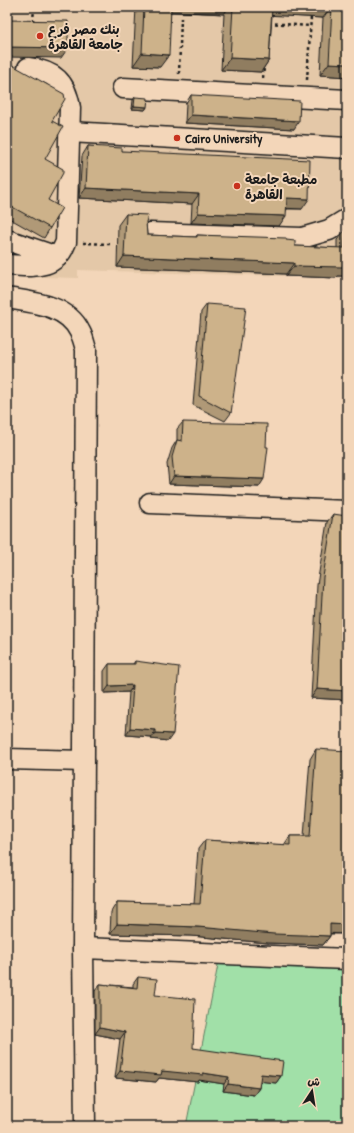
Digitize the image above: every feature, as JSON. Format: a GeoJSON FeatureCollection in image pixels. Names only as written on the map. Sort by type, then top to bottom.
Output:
{"type":"FeatureCollection","features":[{"type":"Feature","properties":{"kind":"lane"},"geometry":{"type":"LineString","coordinates":[[7,265],[41,266],[62,249],[70,132],[70,108],[68,96],[62,84],[53,75],[41,70],[28,68]]}},
{"type":"Feature","properties":{"kind":"lane"},"geometry":{"type":"LineString","coordinates":[[347,86],[179,78],[123,82],[347,100]]}},
{"type":"Feature","properties":{"kind":"lane"},"geometry":{"type":"LineString","coordinates":[[70,132],[347,148]]}},
{"type":"Feature","properties":{"kind":"lane"},"geometry":{"type":"LineString","coordinates":[[150,233],[302,238],[329,230],[347,219]]}},
{"type":"Feature","properties":{"kind":"lane"},"geometry":{"type":"LineString","coordinates":[[7,240],[62,249]]}},
{"type":"Feature","properties":{"kind":"lane"},"geometry":{"type":"LineString","coordinates":[[7,298],[49,306],[67,315],[80,330],[86,349],[83,948],[85,1126]]}},
{"type":"Feature","properties":{"kind":"lane"},"geometry":{"type":"LineString","coordinates":[[150,503],[347,511]]}},
{"type":"Feature","properties":{"kind":"lane"},"geometry":{"type":"LineString","coordinates":[[7,759],[84,761]]}},
{"type":"Feature","properties":{"kind":"lane"},"geometry":{"type":"LineString","coordinates":[[83,948],[347,959]]}},
{"type":"Feature","properties":{"kind":"path"},"geometry":{"type":"LineString","coordinates":[[33,24],[34,7]]}},
{"type":"Feature","properties":{"kind":"path"},"geometry":{"type":"LineString","coordinates":[[307,84],[310,17]]}},
{"type":"Feature","properties":{"kind":"path"},"geometry":{"type":"LineString","coordinates":[[179,78],[181,18]]}},
{"type":"Feature","properties":{"kind":"path"},"geometry":{"type":"LineString","coordinates":[[265,23],[310,26]]}},
{"type":"Feature","properties":{"kind":"path"},"geometry":{"type":"LineString","coordinates":[[26,24],[41,24]]}},
{"type":"Feature","properties":{"kind":"path"},"geometry":{"type":"LineString","coordinates":[[263,82],[264,60]]}},
{"type":"Feature","properties":{"kind":"path"},"geometry":{"type":"LineString","coordinates":[[62,249],[110,244]]}},
{"type":"Feature","properties":{"kind":"shaded area","name":"Cairo University"},"geometry":{"type":"Polygon","coordinates":[[[7,7],[347,7],[347,278],[78,270],[78,278],[7,276],[7,7]]]}},
{"type":"Feature","properties":{"kind":"green space"},"geometry":{"type":"Polygon","coordinates":[[[219,960],[347,966],[347,1126],[186,1126],[219,960]]]}},
{"type":"Feature","properties":{"kind":"building"},"geometry":{"type":"Polygon","coordinates":[[[144,7],[171,7],[169,55],[142,53],[144,7]]]}},
{"type":"Feature","properties":{"kind":"building"},"geometry":{"type":"Polygon","coordinates":[[[233,7],[272,7],[269,60],[230,58],[233,7]]]}},
{"type":"Feature","properties":{"kind":"building"},"geometry":{"type":"Polygon","coordinates":[[[332,7],[347,7],[347,64],[329,63],[332,7]]]}},
{"type":"Feature","properties":{"kind":"building"},"geometry":{"type":"Polygon","coordinates":[[[7,20],[68,21],[68,48],[7,47],[7,20]]]}},
{"type":"Feature","properties":{"kind":"building"},"geometry":{"type":"Polygon","coordinates":[[[7,62],[64,94],[65,99],[52,121],[63,127],[45,159],[63,169],[63,173],[48,200],[62,208],[50,228],[7,204],[7,125],[9,121],[7,120],[7,62]]]}},
{"type":"Feature","properties":{"kind":"building"},"geometry":{"type":"Polygon","coordinates":[[[191,95],[300,101],[299,121],[191,115],[191,95]]]}},
{"type":"Feature","properties":{"kind":"building"},"geometry":{"type":"Polygon","coordinates":[[[135,97],[148,98],[147,107],[134,106],[135,97]]]}},
{"type":"Feature","properties":{"kind":"building"},"geometry":{"type":"Polygon","coordinates":[[[88,146],[122,148],[122,151],[310,160],[309,199],[287,198],[286,216],[198,213],[199,194],[86,188],[88,146]]]}},
{"type":"Feature","properties":{"kind":"building"},"geometry":{"type":"Polygon","coordinates":[[[126,214],[148,215],[146,222],[147,235],[286,238],[286,240],[295,241],[295,246],[344,248],[345,230],[347,230],[347,265],[343,265],[343,267],[294,266],[294,263],[124,256],[126,214]]]}},
{"type":"Feature","properties":{"kind":"building"},"geometry":{"type":"Polygon","coordinates":[[[207,304],[246,307],[231,413],[199,396],[207,304]]]}},
{"type":"Feature","properties":{"kind":"building"},"geometry":{"type":"Polygon","coordinates":[[[183,422],[267,424],[266,447],[268,447],[264,479],[174,476],[172,457],[177,440],[182,441],[183,422]]]}},
{"type":"Feature","properties":{"kind":"building"},"geometry":{"type":"Polygon","coordinates":[[[333,514],[347,516],[347,691],[317,689],[323,577],[333,514]]]}},
{"type":"Feature","properties":{"kind":"building"},"geometry":{"type":"Polygon","coordinates":[[[135,661],[179,667],[173,734],[156,733],[156,730],[130,728],[133,685],[109,686],[109,664],[135,664],[135,661]]]}},
{"type":"Feature","properties":{"kind":"building"},"geometry":{"type":"Polygon","coordinates":[[[316,749],[347,751],[347,925],[330,924],[330,936],[274,934],[198,927],[117,924],[117,902],[200,904],[205,840],[290,845],[290,836],[310,836],[316,749]]]}},
{"type":"Feature","properties":{"kind":"building"},"geometry":{"type":"Polygon","coordinates":[[[138,977],[157,979],[155,995],[195,999],[193,1048],[283,1061],[281,1076],[261,1074],[259,1088],[228,1084],[229,1077],[203,1073],[203,1075],[162,1071],[161,1075],[120,1071],[125,1032],[100,1027],[100,984],[137,988],[138,977]]]}},
{"type":"Feature","properties":{"kind":"place","name":"بنك مصر فرع جامعة القاهرة"},"geometry":{"type":"Point","coordinates":[40,36]}},
{"type":"Feature","properties":{"kind":"place","name":"Cairo University"},"geometry":{"type":"Point","coordinates":[177,138]}},
{"type":"Feature","properties":{"kind":"place","name":"مطبعة جامعة القاهرة"},"geometry":{"type":"Point","coordinates":[237,186]}}]}
